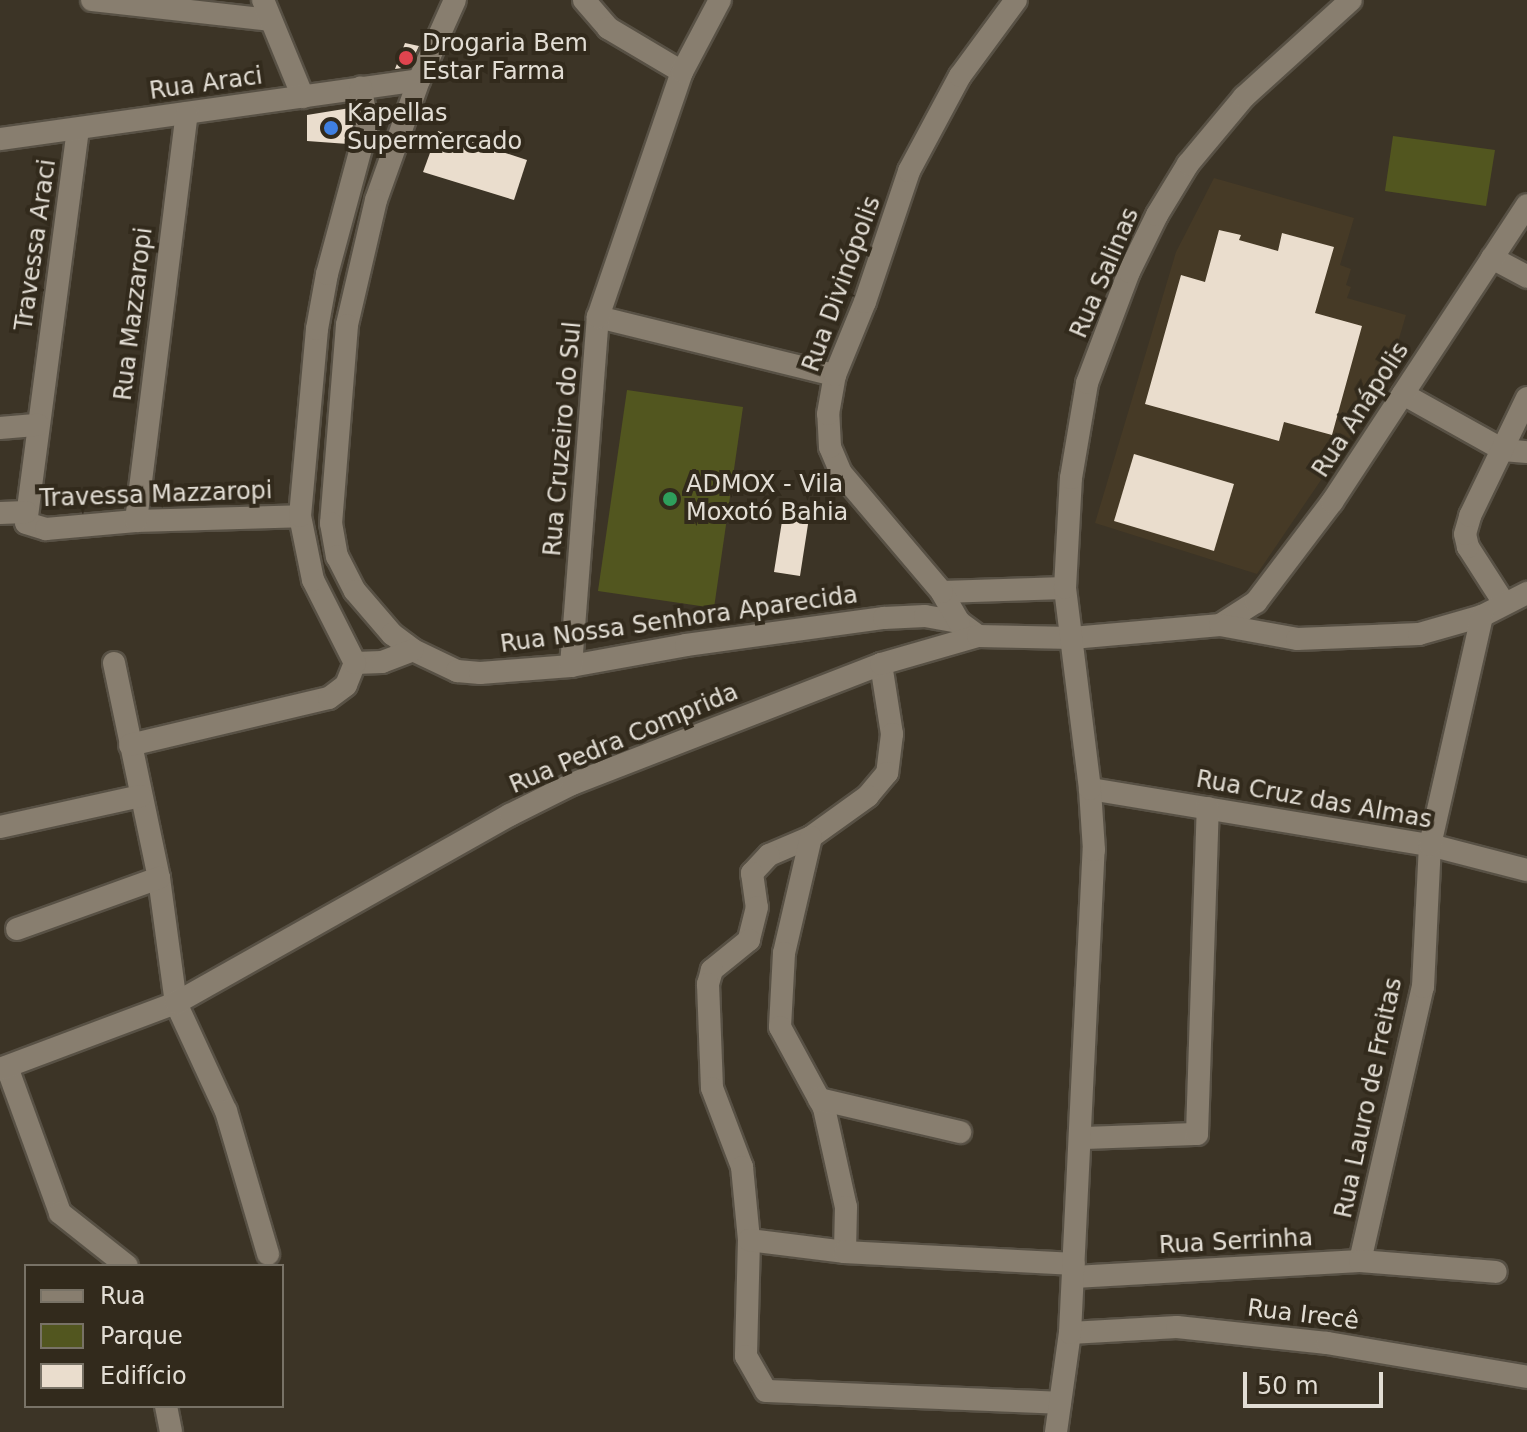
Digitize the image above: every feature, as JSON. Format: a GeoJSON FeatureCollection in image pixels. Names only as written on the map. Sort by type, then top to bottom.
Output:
{"type":"FeatureCollection","features":[{"type":"Feature","properties":{"kind":"street"},"geometry":{"type":"LineString","coordinates":[[92,0],[266,10],[303,97]]}},
{"type":"Feature","properties":{"kind":"street","name":"Rua Nossa Senhora Aparecida"},"geometry":{"type":"LineString","coordinates":[[455,0],[419,80],[376,200],[347,325],[331,523],[337,556],[355,591],[392,634],[413,650],[457,671],[480,673],[571,666],[686,645],[884,618],[925,616],[959,622],[978,636]]}},
{"type":"Feature","properties":{"kind":"street"},"geometry":{"type":"LineString","coordinates":[[584,0],[608,28],[682,72]]}},
{"type":"Feature","properties":{"kind":"street","name":"Rua Cruzeiro do Sul"},"geometry":{"type":"LineString","coordinates":[[571,666],[598,317],[682,72],[720,0]]}},
{"type":"Feature","properties":{"kind":"street","name":"Rua Divinópolis"},"geometry":{"type":"LineString","coordinates":[[959,622],[942,592],[841,473],[830,447],[828,414],[835,375],[865,302],[909,171],[960,76],[1016,0]]}},
{"type":"Feature","properties":{"kind":"street","name":"Rua Salinas"},"geometry":{"type":"LineString","coordinates":[[1056,1432],[1070,1333],[1094,850],[1090,789],[1065,588],[1071,478],[1087,383],[1129,272],[1157,215],[1188,164],[1244,97],[1351,0]]}},
{"type":"Feature","properties":{"kind":"street","name":"Rua Araci"},"geometry":{"type":"LineString","coordinates":[[0,139],[419,80]]}},
{"type":"Feature","properties":{"kind":"street"},"geometry":{"type":"LineString","coordinates":[[130,745],[329,698],[346,685],[355,663],[313,580],[300,516],[317,329],[327,274],[367,126],[361,87]]}},
{"type":"Feature","properties":{"kind":"street","name":"Rua Mazzaropi"},"geometry":{"type":"LineString","coordinates":[[136,521],[187,113]]}},
{"type":"Feature","properties":{"kind":"street","name":"Travessa Araci"},"geometry":{"type":"LineString","coordinates":[[26,512],[78,129]]}},
{"type":"Feature","properties":{"kind":"street","name":"Rua Anápolis"},"geometry":{"type":"LineString","coordinates":[[1220,625],[1256,602],[1332,502],[1527,205]]}},
{"type":"Feature","properties":{"kind":"street"},"geometry":{"type":"LineString","coordinates":[[1492,258],[1527,277]]}},
{"type":"Feature","properties":{"kind":"street"},"geometry":{"type":"LineString","coordinates":[[598,317],[835,375]]}},
{"type":"Feature","properties":{"kind":"street"},"geometry":{"type":"LineString","coordinates":[[1403,394],[1503,450],[1527,452]]}},
{"type":"Feature","properties":{"kind":"street"},"geometry":{"type":"LineString","coordinates":[[1504,603],[1468,547],[1465,534],[1470,516],[1527,398]]}},
{"type":"Feature","properties":{"kind":"street"},"geometry":{"type":"LineString","coordinates":[[0,428],[38,425]]}},
{"type":"Feature","properties":{"kind":"street"},"geometry":{"type":"LineString","coordinates":[[0,513],[26,512]]}},
{"type":"Feature","properties":{"kind":"street","name":"Travessa Mazzaropi"},"geometry":{"type":"LineString","coordinates":[[26,512],[26,523],[32,528],[300,516]]}},
{"type":"Feature","properties":{"kind":"street"},"geometry":{"type":"LineString","coordinates":[[942,592],[1065,588]]}},
{"type":"Feature","properties":{"kind":"street"},"geometry":{"type":"LineString","coordinates":[[1220,625],[1297,639],[1419,634],[1482,616],[1527,593]]}},
{"type":"Feature","properties":{"kind":"street","name":"Rua Lauro de Freitas"},"geometry":{"type":"LineString","coordinates":[[1360,1261],[1423,987],[1430,845],[1482,616]]}},
{"type":"Feature","properties":{"kind":"street","name":"Rua Pedra Comprida"},"geometry":{"type":"LineString","coordinates":[[3,1068],[176,1003],[510,815],[572,784],[881,664],[978,636],[1072,638],[1220,625]]}},
{"type":"Feature","properties":{"kind":"street"},"geometry":{"type":"LineString","coordinates":[[355,663],[382,662],[413,650]]}},
{"type":"Feature","properties":{"kind":"street"},"geometry":{"type":"LineString","coordinates":[[114,663],[159,878],[176,1003],[226,1111],[268,1254]]}},
{"type":"Feature","properties":{"kind":"street"},"geometry":{"type":"LineString","coordinates":[[881,664],[892,734],[887,773],[868,796],[811,837],[769,855],[752,873],[757,907],[749,940],[712,970],[708,984],[712,1088],[742,1167],[749,1240],[746,1356],[766,1391],[1060,1403]]}},
{"type":"Feature","properties":{"kind":"street","name":"Rua Cruz das Almas"},"geometry":{"type":"LineString","coordinates":[[1090,789],[1430,845],[1527,870]]}},
{"type":"Feature","properties":{"kind":"street"},"geometry":{"type":"LineString","coordinates":[[0,827],[141,796]]}},
{"type":"Feature","properties":{"kind":"street"},"geometry":{"type":"LineString","coordinates":[[1082,1138],[1197,1134],[1208,808]]}},
{"type":"Feature","properties":{"kind":"street"},"geometry":{"type":"LineString","coordinates":[[811,837],[784,953],[780,1027],[819,1099],[846,1207],[845,1252]]}},
{"type":"Feature","properties":{"kind":"street"},"geometry":{"type":"LineString","coordinates":[[17,929],[159,878]]}},
{"type":"Feature","properties":{"kind":"street"},"geometry":{"type":"LineString","coordinates":[[3,1068],[60,1213],[124,1264]]}},
{"type":"Feature","properties":{"kind":"street"},"geometry":{"type":"LineString","coordinates":[[819,1099],[960,1132]]}},
{"type":"Feature","properties":{"kind":"street","name":"Rua Serrinha"},"geometry":{"type":"LineString","coordinates":[[749,1240],[845,1252],[1074,1270],[1360,1261],[1496,1272]]}},
{"type":"Feature","properties":{"kind":"street","name":"Rua Irecê"},"geometry":{"type":"LineString","coordinates":[[1070,1333],[1177,1327],[1327,1343],[1527,1377]]}},
{"type":"Feature","properties":{"kind":"street"},"geometry":{"type":"LineString","coordinates":[[166,1408],[171,1432]]}},
{"type":"Feature","properties":{"kind":"shaded area"},"geometry":{"type":"Polygon","coordinates":[[[1214,178],[1354,218],[1340,265],[1351,269],[1346,285],[1351,287],[1347,298],[1406,315],[1385,386],[1257,574],[1095,523],[1176,252],[1214,178]]]}},
{"type":"Feature","properties":{"kind":"green space"},"geometry":{"type":"Polygon","coordinates":[[[1393,136],[1495,150],[1486,206],[1385,191],[1393,136]]]}},
{"type":"Feature","properties":{"kind":"green space","name":"ADMOX - Vila Moxotó Bahia"},"geometry":{"type":"Polygon","coordinates":[[[627,390],[743,407],[714,608],[598,591],[627,390]]]}},
{"type":"Feature","properties":{"kind":"building","name":"Drogaria Bem Estar Farma"},"geometry":{"type":"Polygon","coordinates":[[[405,43],[419,46],[409,67],[395,69],[405,43]]]}},
{"type":"Feature","properties":{"kind":"building","name":"Kapellas Supermercado"},"geometry":{"type":"Polygon","coordinates":[[[350,108],[353,125],[348,144],[307,141],[307,115],[350,108]]]}},
{"type":"Feature","properties":{"kind":"building"},"geometry":{"type":"Polygon","coordinates":[[[438,131],[527,160],[514,200],[423,172],[438,131]]]}},
{"type":"Feature","properties":{"kind":"building"},"geometry":{"type":"Polygon","coordinates":[[[1219,230],[1241,235],[1239,240],[1278,251],[1282,233],[1334,247],[1315,313],[1362,326],[1332,435],[1284,422],[1279,441],[1145,404],[1181,275],[1205,282],[1219,230]]]}},
{"type":"Feature","properties":{"kind":"building"},"geometry":{"type":"Polygon","coordinates":[[[1134,454],[1234,484],[1214,551],[1114,521],[1134,454]]]}},
{"type":"Feature","properties":{"kind":"building"},"geometry":{"type":"Polygon","coordinates":[[[785,502],[811,505],[800,576],[774,572],[785,502]]]}},
{"type":"Feature","properties":{"kind":"place","name":"Drogaria Bem Estar Farma"},"geometry":{"type":"Point","coordinates":[406,58]}},
{"type":"Feature","properties":{"kind":"place","name":"Kapellas Supermercado"},"geometry":{"type":"Point","coordinates":[331,128]}},
{"type":"Feature","properties":{"kind":"place","name":"ADMOX - Vila Moxotó Bahia"},"geometry":{"type":"Point","coordinates":[670,499]}}]}
